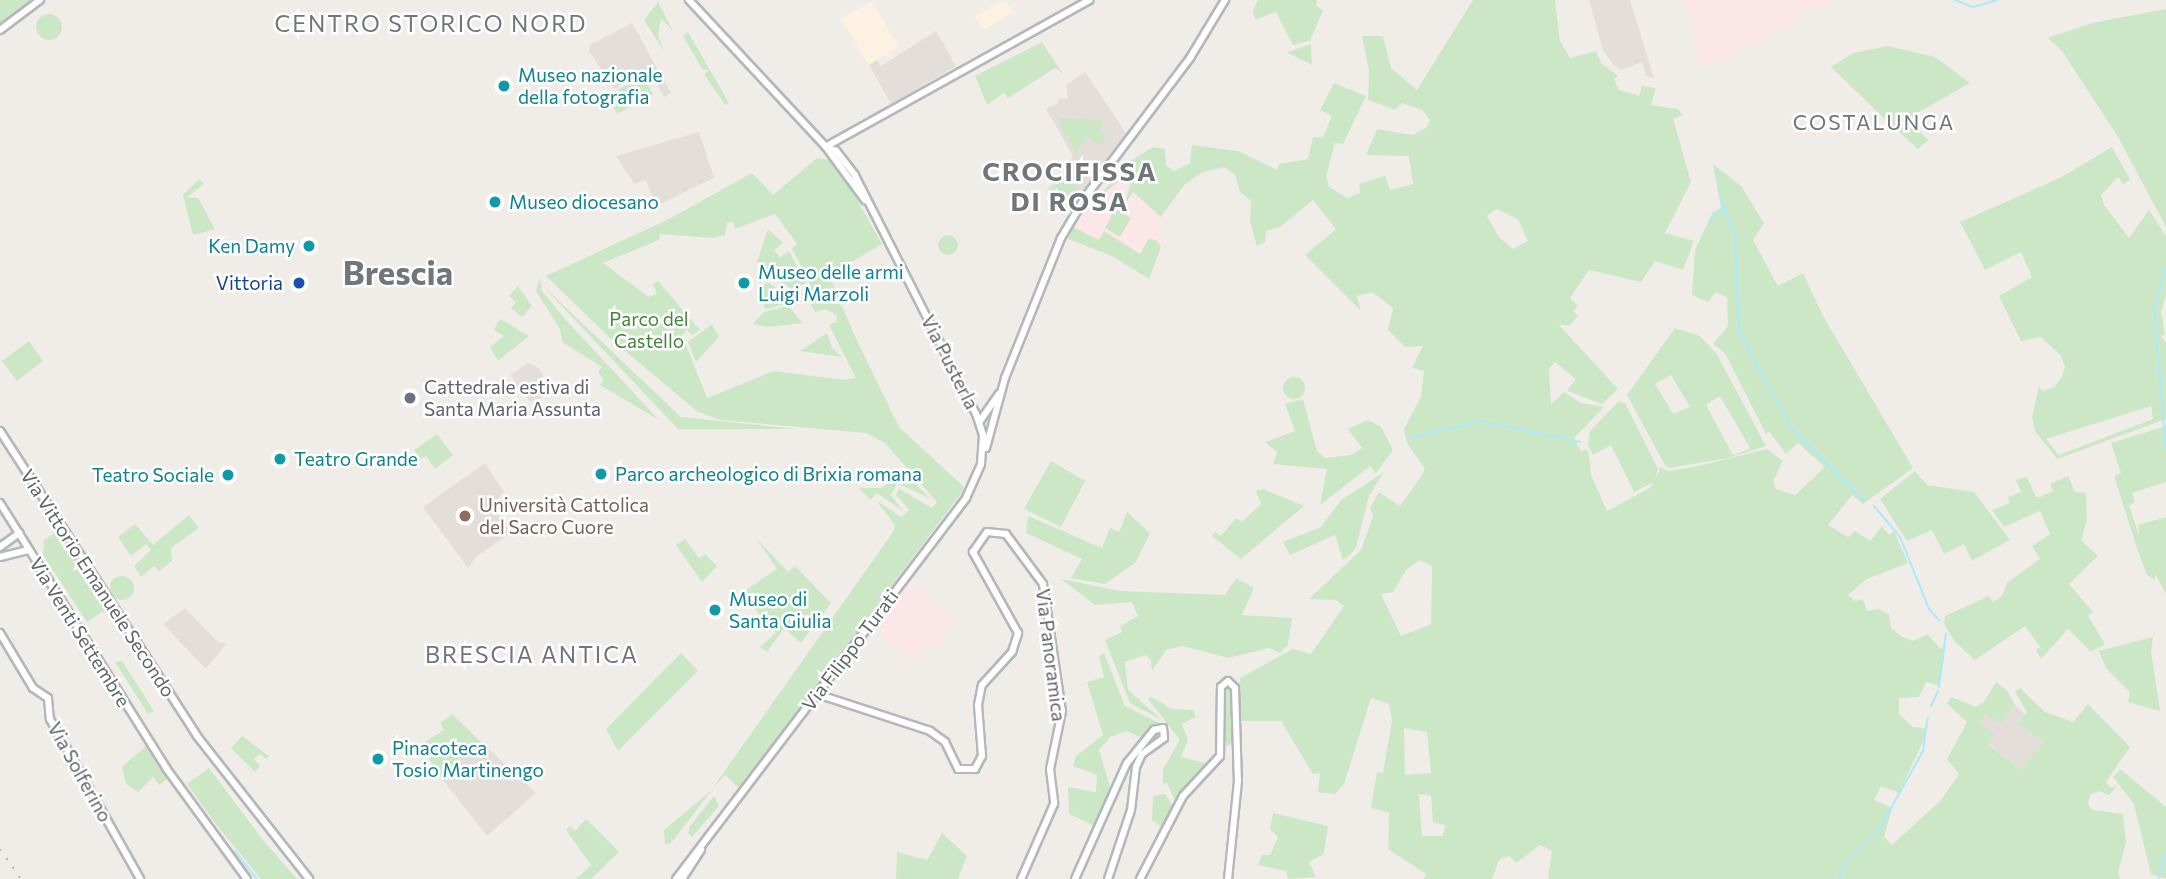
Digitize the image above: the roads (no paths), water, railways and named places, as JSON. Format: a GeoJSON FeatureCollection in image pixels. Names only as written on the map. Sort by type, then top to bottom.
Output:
{"type":"FeatureCollection","features":[{"type":"Feature","properties":{"kind":"street"},"geometry":{"type":"LineString","coordinates":[[0,30],[40,0]]}},
{"type":"Feature","properties":{"kind":"street","name":"Via Pusterla"},"geometry":{"type":"LineString","coordinates":[[688,0],[825,146],[866,201],[980,421],[983,453]]}},
{"type":"Feature","properties":{"kind":"street"},"geometry":{"type":"LineString","coordinates":[[825,146],[1089,0]]}},
{"type":"Feature","properties":{"kind":"street"},"geometry":{"type":"LineString","coordinates":[[980,421],[1000,392],[1060,238],[1086,196],[1196,49],[1225,0]]}},
{"type":"Feature","properties":{"kind":"street","name":"Via Filippo Turati"},"geometry":{"type":"LineString","coordinates":[[676,879],[684,874],[705,841],[966,498],[983,453],[1000,392]]}},
{"type":"Feature","properties":{"kind":"street"},"geometry":{"type":"LineString","coordinates":[[970,401],[990,408]]}},
{"type":"Feature","properties":{"kind":"street","name":"Via Vittorio Emanuele Secondo"},"geometry":{"type":"LineString","coordinates":[[0,431],[197,736],[309,879]]}},
{"type":"Feature","properties":{"kind":"street","name":"Via Venti Settembre"},"geometry":{"type":"LineString","coordinates":[[0,503],[162,760],[247,879]]}},
{"type":"Feature","properties":{"kind":"street","name":"Via Panoramica"},"geometry":{"type":"LineString","coordinates":[[817,694],[930,730],[945,742],[958,769],[975,769],[982,756],[978,705],[982,685],[1012,652],[1018,633],[973,552],[987,532],[1006,534],[1043,584],[1062,711],[1051,769],[1054,804],[1021,879]]}},
{"type":"Feature","properties":{"kind":"street"},"geometry":{"type":"LineString","coordinates":[[0,547],[19,533]]}},
{"type":"Feature","properties":{"kind":"street"},"geometry":{"type":"LineString","coordinates":[[0,556],[23,542]]}},
{"type":"Feature","properties":{"kind":"street"},"geometry":{"type":"LineString","coordinates":[[0,556],[28,550]]}},
{"type":"Feature","properties":{"kind":"street","name":"Via Solferino"},"geometry":{"type":"LineString","coordinates":[[0,633],[33,688],[48,698],[50,719],[140,879]]}},
{"type":"Feature","properties":{"kind":"street"},"geometry":{"type":"LineString","coordinates":[[1140,879],[1183,796],[1220,756],[1221,687],[1228,681],[1235,688],[1238,796],[1228,879]]}},
{"type":"Feature","properties":{"kind":"street"},"geometry":{"type":"LineString","coordinates":[[1075,879],[1127,763],[1154,730],[1163,728],[1164,738],[1142,754],[1136,767],[1131,810],[1108,879]]}},
{"type":"Feature","properties":{"kind":"waterway"},"geometry":{"type":"LineString","coordinates":[[1955,0],[1973,7],[1997,0]]}},
{"type":"Feature","properties":{"kind":"waterway"},"geometry":{"type":"LineString","coordinates":[[1720,197],[1735,235],[1739,332],[1792,429],[1865,502]]}},
{"type":"Feature","properties":{"kind":"waterway"},"geometry":{"type":"LineString","coordinates":[[1709,222],[1723,209]]}},
{"type":"Feature","properties":{"kind":"waterway"},"geometry":{"type":"LineString","coordinates":[[2166,266],[2154,308],[2166,451]]}},
{"type":"Feature","properties":{"kind":"waterway"},"geometry":{"type":"LineString","coordinates":[[1411,438],[1481,421],[1580,442]]}},
{"type":"Feature","properties":{"kind":"waterway"},"geometry":{"type":"LineString","coordinates":[[1874,506],[1900,537],[1929,609],[1939,620]]}},
{"type":"Feature","properties":{"kind":"waterway"},"geometry":{"type":"LineString","coordinates":[[1939,687],[1946,633]]}},
{"type":"Feature","properties":{"kind":"waterway"},"geometry":{"type":"LineString","coordinates":[[1931,706],[1938,691]]}},
{"type":"Feature","properties":{"kind":"waterway"},"geometry":{"type":"LineString","coordinates":[[1839,879],[1845,864],[1878,831],[1923,751],[1928,717]]}},
{"type":"Feature","properties":{"kind":"waterway"},"geometry":{"type":"LineString","coordinates":[[235,851],[257,879]]}},
{"type":"Feature","properties":{"kind":"waterway"},"geometry":{"type":"LineString","coordinates":[[2158,879],[2166,852]]}},
{"type":"Feature","properties":{"kind":"railway"},"geometry":{"type":"LineString","coordinates":[[0,849],[21,879]]}},
{"type":"Feature","properties":{"kind":"place","name":"Museo nazionale della fotografia"},"geometry":{"type":"Point","coordinates":[504,86]}},
{"type":"Feature","properties":{"kind":"place","name":"Museo diocesano"},"geometry":{"type":"Point","coordinates":[495,202]}},
{"type":"Feature","properties":{"kind":"place","name":"Ken Damy"},"geometry":{"type":"Point","coordinates":[309,246]}},
{"type":"Feature","properties":{"kind":"place","name":"Vittoria"},"geometry":{"type":"Point","coordinates":[299,283]}},
{"type":"Feature","properties":{"kind":"place","name":"Museo delle armi Luigi Marzoli"},"geometry":{"type":"Point","coordinates":[744,283]}},
{"type":"Feature","properties":{"kind":"place","name":"Cattedrale estiva di Santa Maria Assunta"},"geometry":{"type":"Point","coordinates":[410,398]}},
{"type":"Feature","properties":{"kind":"place","name":"Teatro Grande"},"geometry":{"type":"Point","coordinates":[280,459]}},
{"type":"Feature","properties":{"kind":"place","name":"Parco archeologico di Brixia romana"},"geometry":{"type":"Point","coordinates":[601,474]}},
{"type":"Feature","properties":{"kind":"place","name":"Teatro Sociale"},"geometry":{"type":"Point","coordinates":[228,475]}},
{"type":"Feature","properties":{"kind":"place","name":"Università Cattolica del Sacro Cuore"},"geometry":{"type":"Point","coordinates":[465,516]}},
{"type":"Feature","properties":{"kind":"place","name":"Museo di Santa Giulia"},"geometry":{"type":"Point","coordinates":[715,610]}},
{"type":"Feature","properties":{"kind":"place","name":"Pinacoteca Tosio Martinengo"},"geometry":{"type":"Point","coordinates":[378,759]}},
{"type":"Feature","properties":{"kind":"district","name":"CENTRO STORICO NORD"},"geometry":{"type":"Point","coordinates":[431,23]}},
{"type":"Feature","properties":{"kind":"district","name":"COSTALUNGA"},"geometry":{"type":"Point","coordinates":[1874,122]}},
{"type":"Feature","properties":{"kind":"district","name":"CROCIFISSA DI ROSA"},"geometry":{"type":"Point","coordinates":[1070,186]}},
{"type":"Feature","properties":{"kind":"district","name":"Brescia"},"geometry":{"type":"Point","coordinates":[398,272]}},
{"type":"Feature","properties":{"kind":"district","name":"BRESCIA ANTICA"},"geometry":{"type":"Point","coordinates":[532,654]}},
{"type":"Feature","properties":{"kind":"park label","name":"Parco del Castello"},"geometry":{"type":"Point","coordinates":[649,330]}}]}
